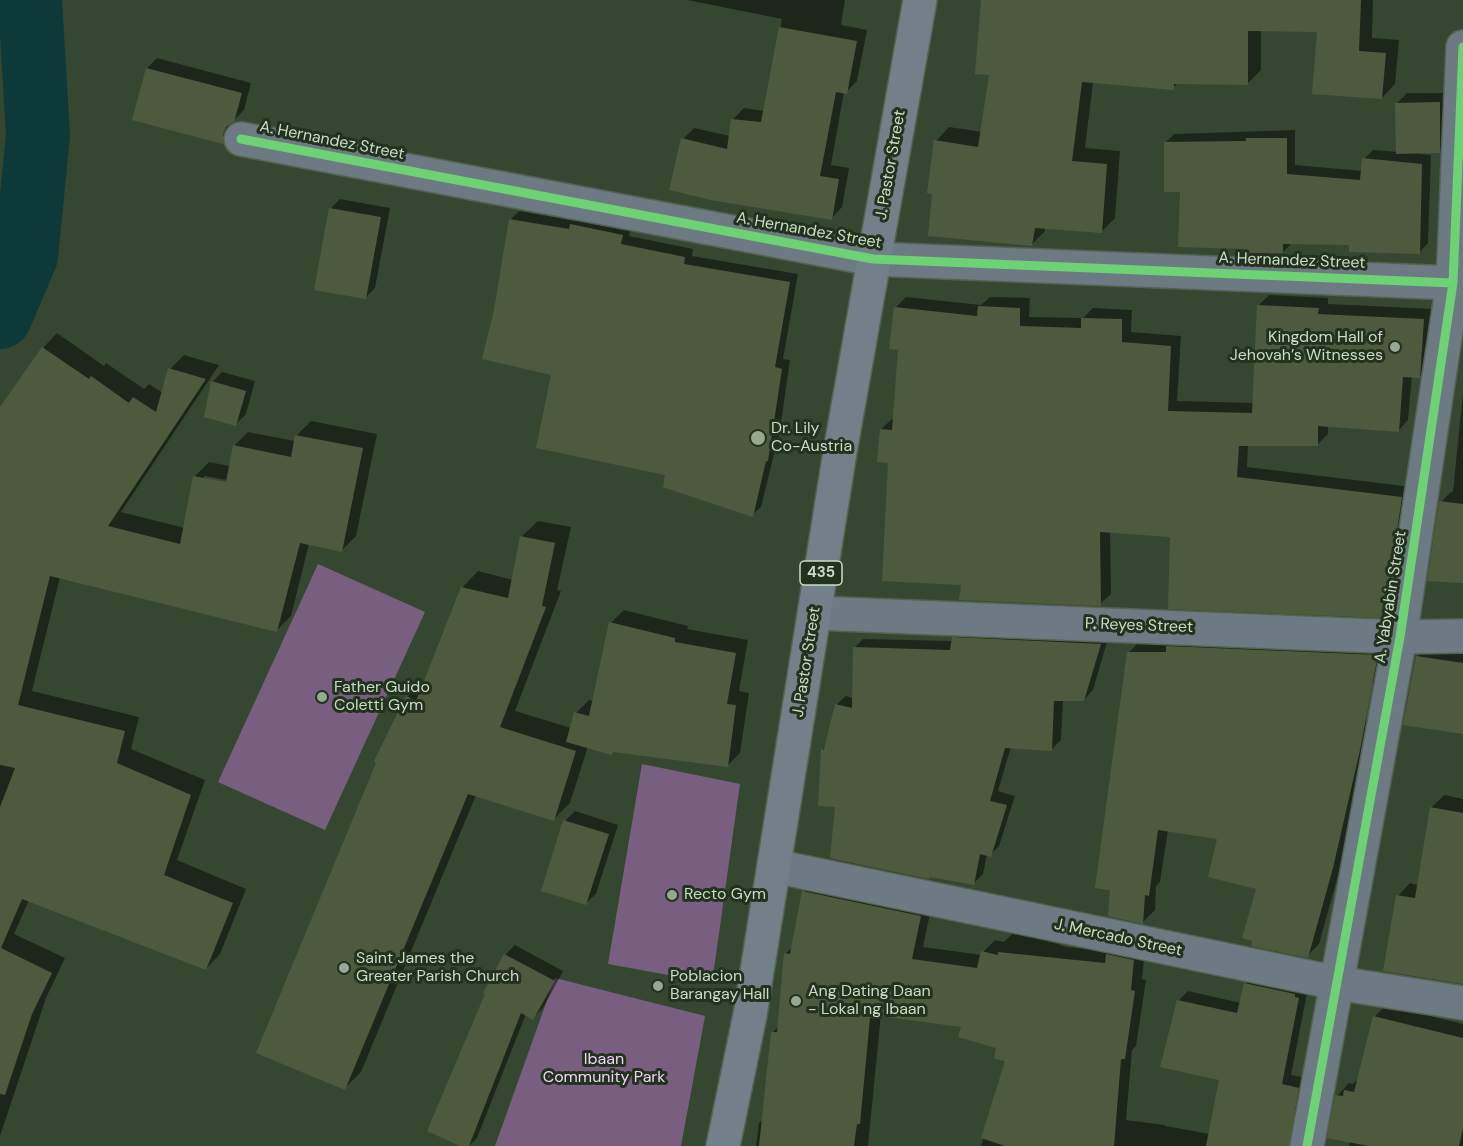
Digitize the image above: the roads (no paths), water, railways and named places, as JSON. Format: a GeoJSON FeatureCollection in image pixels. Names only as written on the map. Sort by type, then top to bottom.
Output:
{"type":"FeatureCollection","features":[{"type":"Feature","properties":{"kind":"main road","name":"J. Pastor Street"},"geometry":{"type":"LineString","coordinates":[[723,1146],[750,1015],[873,259],[920,0]]}},
{"type":"Feature","properties":{"kind":"street","name":"A. Yabyabin Street"},"geometry":{"type":"LineString","coordinates":[[1307,1146],[1400,637],[1453,283],[1463,47]]}},
{"type":"Feature","properties":{"kind":"street","name":"A. Hernandez Street"},"geometry":{"type":"LineString","coordinates":[[241,139],[873,259],[1453,283]]}},
{"type":"Feature","properties":{"kind":"street","name":"P. Reyes Street"},"geometry":{"type":"LineString","coordinates":[[815,613],[1400,637],[1463,636]]}},
{"type":"Feature","properties":{"kind":"street","name":"J. Mercado Street"},"geometry":{"type":"LineString","coordinates":[[774,866],[1337,983],[1463,1003]]}},
{"type":"Feature","properties":{"kind":"waterway"},"geometry":{"type":"LineString","coordinates":[[0,317],[26,256],[38,135],[30,0]]}},
{"type":"Feature","properties":{"kind":"place","name":"Kingdom Hall of Jehovah’s Witnesses"},"geometry":{"type":"Point","coordinates":[1395,347]}},
{"type":"Feature","properties":{"kind":"place","name":"Dr. Lily Co-Austria"},"geometry":{"type":"Point","coordinates":[758,438]}},
{"type":"Feature","properties":{"kind":"place","name":"Father Guido Coletti Gym"},"geometry":{"type":"Point","coordinates":[322,697]}},
{"type":"Feature","properties":{"kind":"place","name":"Recto Gym"},"geometry":{"type":"Point","coordinates":[672,895]}},
{"type":"Feature","properties":{"kind":"place","name":"Saint James the Greater Parish Church"},"geometry":{"type":"Point","coordinates":[344,968]}},
{"type":"Feature","properties":{"kind":"place","name":"Poblacion Barangay Hall"},"geometry":{"type":"Point","coordinates":[658,986]}},
{"type":"Feature","properties":{"kind":"place","name":"Ang Dating Daan - Lokal ng Ibaan"},"geometry":{"type":"Point","coordinates":[796,1001]}},
{"type":"Feature","properties":{"kind":"park label","name":"Ibaan Community Park"},"geometry":{"type":"Point","coordinates":[604,1069]}}]}
